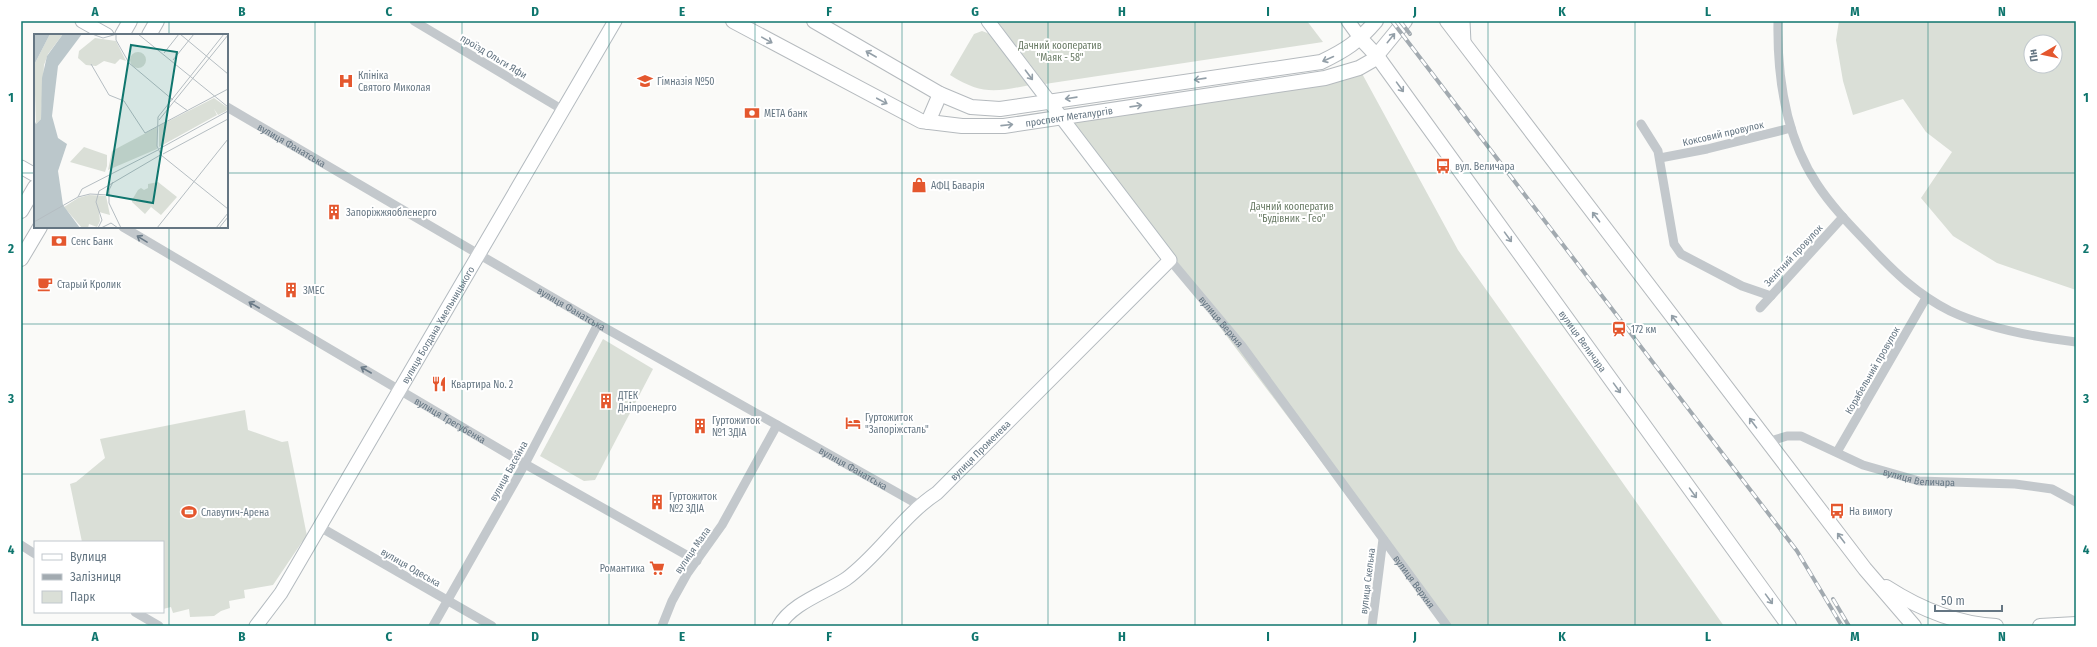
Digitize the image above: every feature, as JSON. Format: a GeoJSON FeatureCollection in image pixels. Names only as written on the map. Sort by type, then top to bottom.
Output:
{"type":"FeatureCollection","features":[{"type":"Feature","properties":{"kind":"main road"},"geometry":{"type":"LineString","coordinates":[[123,34],[130,21]]}},
{"type":"Feature","properties":{"kind":"main road"},"geometry":{"type":"LineString","coordinates":[[150,34],[157,21]]}},
{"type":"Feature","properties":{"kind":"main road","name":"проспект Металургів"},"geometry":{"type":"LineString","coordinates":[[733,21],[914,117],[928,122],[962,126],[1004,126],[1325,78],[1359,68],[1377,56],[1405,21]]}},
{"type":"Feature","properties":{"kind":"main road","name":"проспект Металургів"},"geometry":{"type":"LineString","coordinates":[[814,21],[940,94],[971,107],[1000,109],[1321,62],[1345,51],[1361,39],[1376,21]]}},
{"type":"Feature","properties":{"kind":"main road"},"geometry":{"type":"LineString","coordinates":[[1447,21],[1865,569],[1914,626]]}},
{"type":"Feature","properties":{"kind":"main road","name":"вулиця Величара"},"geometry":{"type":"LineString","coordinates":[[1361,39],[1377,56],[1789,626]]}},
{"type":"Feature","properties":{"kind":"main road"},"geometry":{"type":"LineString","coordinates":[[928,122],[940,94]]}},
{"type":"Feature","properties":{"kind":"main road"},"geometry":{"type":"LineString","coordinates":[[21,211],[34,189]]}},
{"type":"Feature","properties":{"kind":"main road"},"geometry":{"type":"LineString","coordinates":[[21,259],[39,228]]}},
{"type":"Feature","properties":{"kind":"main road"},"geometry":{"type":"LineString","coordinates":[[1865,569],[1924,617],[1945,626]]}},
{"type":"Feature","properties":{"kind":"main road"},"geometry":{"type":"LineString","coordinates":[[1896,593],[1925,609],[1946,617],[1996,626]]}},
{"type":"Feature","properties":{"kind":"main road"},"geometry":{"type":"LineString","coordinates":[[2040,626],[2076,624]]}},
{"type":"Feature","properties":{"kind":"street"},"geometry":{"type":"LineString","coordinates":[[82,21],[104,34]]}},
{"type":"Feature","properties":{"kind":"street","name":"проїзд Ольги Яфи"},"geometry":{"type":"LineString","coordinates":[[414,21],[563,110]]}},
{"type":"Feature","properties":{"kind":"street","name":"вулиця Богдана Хмельницького"},"geometry":{"type":"LineString","coordinates":[[256,626],[282,593],[479,254],[522,184],[615,21]]}},
{"type":"Feature","properties":{"kind":"street","name":"вулиця Верхня"},"geometry":{"type":"LineString","coordinates":[[988,21],[1170,260],[1242,346],[1447,626]]}},
{"type":"Feature","properties":{"kind":"street"},"geometry":{"type":"LineString","coordinates":[[1348,21],[1361,39]]}},
{"type":"Feature","properties":{"kind":"street"},"geometry":{"type":"LineString","coordinates":[[1463,21],[1464,43]]}},
{"type":"Feature","properties":{"kind":"street"},"geometry":{"type":"LineString","coordinates":[[1778,21],[1777,47],[1780,72],[1792,128],[1807,168],[1817,185],[1843,217],[1897,274],[1926,298],[1951,311],[1986,324],[2039,338],[2076,342]]}},
{"type":"Feature","properties":{"kind":"street","name":"вулиця Фанатська"},"geometry":{"type":"LineString","coordinates":[[228,108],[598,324],[919,505]]}},
{"type":"Feature","properties":{"kind":"street"},"geometry":{"type":"LineString","coordinates":[[1641,124],[1652,140],[1660,158],[1674,244],[1681,254],[1742,286],[1771,296]]}},
{"type":"Feature","properties":{"kind":"street","name":"Коксовий провулок"},"geometry":{"type":"LineString","coordinates":[[1660,158],[1707,149],[1792,128]]}},
{"type":"Feature","properties":{"kind":"street"},"geometry":{"type":"LineString","coordinates":[[21,167],[34,174]]}},
{"type":"Feature","properties":{"kind":"street","name":"Зенітний провулок"},"geometry":{"type":"LineString","coordinates":[[1760,308],[1843,217]]}},
{"type":"Feature","properties":{"kind":"street","name":"вулиця Трегубенка"},"geometry":{"type":"LineString","coordinates":[[125,228],[525,464],[697,561]]}},
{"type":"Feature","properties":{"kind":"street","name":"вулиця Променева"},"geometry":{"type":"LineString","coordinates":[[779,626],[783,620],[798,607],[846,578],[878,551],[919,505],[936,493],[1170,260]]}},
{"type":"Feature","properties":{"kind":"street","name":"Корабельний провулок"},"geometry":{"type":"LineString","coordinates":[[1837,452],[1926,298]]}},
{"type":"Feature","properties":{"kind":"street","name":"вулиця Басейна"},"geometry":{"type":"LineString","coordinates":[[433,626],[525,464],[598,324]]}},
{"type":"Feature","properties":{"kind":"street","name":"вулиця Мала"},"geometry":{"type":"LineString","coordinates":[[662,626],[672,601],[687,574],[722,525],[777,425]]}},
{"type":"Feature","properties":{"kind":"street","name":"вулиця Величара"},"geometry":{"type":"LineString","coordinates":[[1768,442],[1787,436],[1801,436],[1863,465],[1919,481],[2015,484],[2052,489],[2076,502]]}},
{"type":"Feature","properties":{"kind":"street","name":"вулиця Одеська"},"geometry":{"type":"LineString","coordinates":[[320,527],[492,626]]}},
{"type":"Feature","properties":{"kind":"street","name":"вулиця Скельна"},"geometry":{"type":"LineString","coordinates":[[1372,626],[1383,539]]}},
{"type":"Feature","properties":{"kind":"street"},"geometry":{"type":"LineString","coordinates":[[21,545],[34,553]]}},
{"type":"Feature","properties":{"kind":"street"},"geometry":{"type":"LineString","coordinates":[[137,613],[159,626]]}},
{"type":"Feature","properties":{"kind":"green space","name":"Дачний кооператив \"Маяк - 58\""},"geometry":{"type":"Polygon","coordinates":[[[997,21],[1307,21],[1323,42],[1045,84],[997,21]]]}},
{"type":"Feature","properties":{"kind":"green space"},"geometry":{"type":"Polygon","coordinates":[[[1839,21],[2076,21],[2076,290],[1997,263],[1953,236],[1921,198],[1952,152],[1926,132],[1903,99],[1853,115],[1843,81],[1836,40],[1839,21]]]}},
{"type":"Feature","properties":{"kind":"green space"},"geometry":{"type":"Polygon","coordinates":[[[982,31],[990,34],[1030,85],[998,90],[980,89],[950,75],[974,34],[982,31]]]}},
{"type":"Feature","properties":{"kind":"green space","name":"Дачний кооператив \"Будівник - Гео\""},"geometry":{"type":"Polygon","coordinates":[[[1359,68],[1458,250],[1724,626],[1446,626],[1061,117],[1359,68]]]}},
{"type":"Feature","properties":{"kind":"green space"},"geometry":{"type":"Polygon","coordinates":[[[603,339],[653,369],[595,480],[584,481],[540,456],[603,339]]]}},
{"type":"Feature","properties":{"kind":"green space","name":"Славутич-Арена"},"geometry":{"type":"Polygon","coordinates":[[[245,410],[248,430],[282,442],[288,441],[308,541],[302,542],[273,585],[244,590],[245,598],[229,601],[230,608],[221,611],[214,616],[190,617],[189,609],[173,613],[171,607],[164,609],[164,541],[82,541],[70,484],[76,482],[105,458],[100,439],[245,410]]]}},
{"type":"Feature","properties":{"kind":"railway"},"geometry":{"type":"LineString","coordinates":[[1392,21],[1797,551],[1842,626]]}},
{"type":"Feature","properties":{"kind":"railway"},"geometry":{"type":"LineString","coordinates":[[1400,21],[1410,34]]}},
{"type":"Feature","properties":{"kind":"railway"},"geometry":{"type":"LineString","coordinates":[[1833,599],[1849,626]]}},
{"type":"Feature","properties":{"kind":"place","name":"Клініка Святого Миколая"},"geometry":{"type":"Point","coordinates":[346,81]}},
{"type":"Feature","properties":{"kind":"place","name":"Гімназія №50"},"geometry":{"type":"Point","coordinates":[645,81]}},
{"type":"Feature","properties":{"kind":"place","name":"МЕТА банк"},"geometry":{"type":"Point","coordinates":[752,113]}},
{"type":"Feature","properties":{"kind":"place","name":"вул. Величара"},"geometry":{"type":"Point","coordinates":[1443,166]}},
{"type":"Feature","properties":{"kind":"place","name":"АФЦ Баварiя"},"geometry":{"type":"Point","coordinates":[919,185]}},
{"type":"Feature","properties":{"kind":"place","name":"Запоріжжяобленерго"},"geometry":{"type":"Point","coordinates":[334,212]}},
{"type":"Feature","properties":{"kind":"place","name":"Сенс Банк"},"geometry":{"type":"Point","coordinates":[59,241]}},
{"type":"Feature","properties":{"kind":"place","name":"Старый Кролик"},"geometry":{"type":"Point","coordinates":[45,284]}},
{"type":"Feature","properties":{"kind":"place","name":"ЗМЕС"},"geometry":{"type":"Point","coordinates":[291,290]}},
{"type":"Feature","properties":{"kind":"place","name":"172 км"},"geometry":{"type":"Point","coordinates":[1619,329]}},
{"type":"Feature","properties":{"kind":"place","name":"Квартира No. 2"},"geometry":{"type":"Point","coordinates":[439,384]}},
{"type":"Feature","properties":{"kind":"place","name":"ДТЕК Дніпроенерго"},"geometry":{"type":"Point","coordinates":[606,401]}},
{"type":"Feature","properties":{"kind":"place","name":"Гуртожиток \"Запоріжсталь\""},"geometry":{"type":"Point","coordinates":[853,423]}},
{"type":"Feature","properties":{"kind":"place","name":"Гуртожиток №1 ЗДІА"},"geometry":{"type":"Point","coordinates":[700,426]}},
{"type":"Feature","properties":{"kind":"place","name":"Гуртожиток №2 ЗДІА"},"geometry":{"type":"Point","coordinates":[657,502]}},
{"type":"Feature","properties":{"kind":"place","name":"На вимогу"},"geometry":{"type":"Point","coordinates":[1837,511]}},
{"type":"Feature","properties":{"kind":"place","name":"Славутич-Арена"},"geometry":{"type":"Point","coordinates":[189,512]}},
{"type":"Feature","properties":{"kind":"place","name":"Романтика"},"geometry":{"type":"Point","coordinates":[657,568]}}]}
